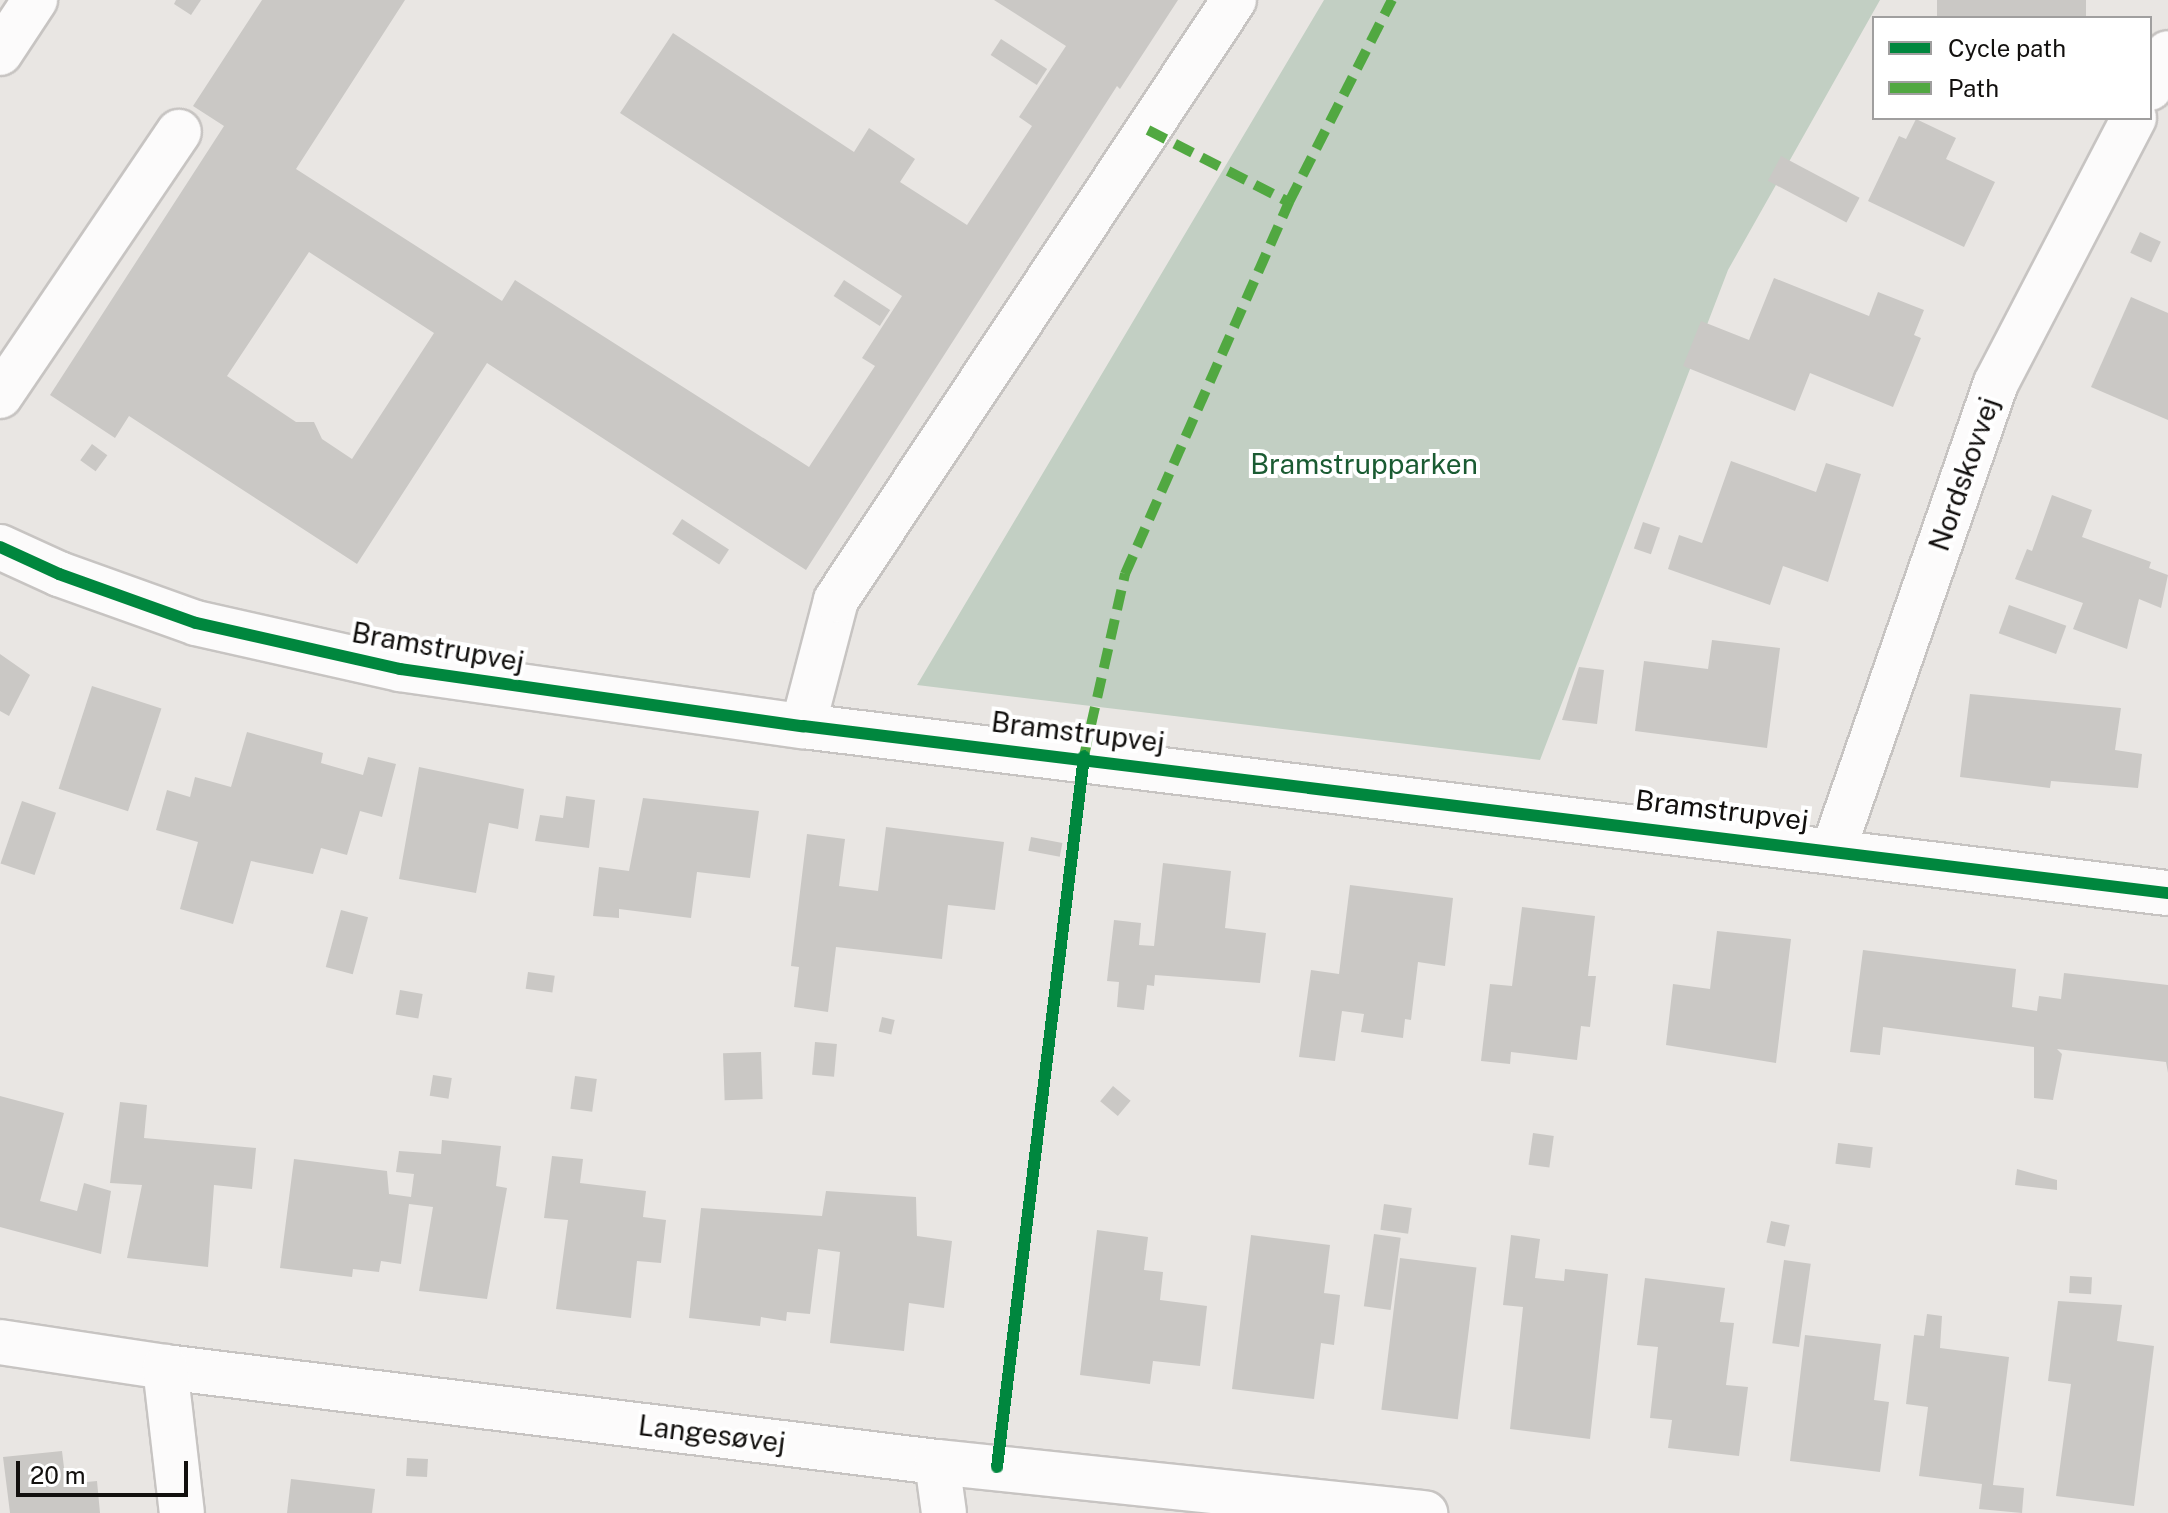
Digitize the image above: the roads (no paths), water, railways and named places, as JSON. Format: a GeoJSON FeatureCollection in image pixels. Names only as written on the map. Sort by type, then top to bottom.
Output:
{"type":"FeatureCollection","features":[{"type":"Feature","properties":{"kind":"street"},"geometry":{"type":"LineString","coordinates":[[0,53],[35,0]]}},
{"type":"Feature","properties":{"kind":"street"},"geometry":{"type":"LineString","coordinates":[[803,726],[836,600],[1234,0]]}},
{"type":"Feature","properties":{"kind":"street"},"geometry":{"type":"LineString","coordinates":[[2152,84],[2168,53]]}},
{"type":"Feature","properties":{"kind":"street","name":"Nordskovvej"},"geometry":{"type":"LineString","coordinates":[[1834,848],[1996,383],[2133,120]]}},
{"type":"Feature","properties":{"kind":"street"},"geometry":{"type":"LineString","coordinates":[[0,396],[179,132]]}},
{"type":"Feature","properties":{"kind":"street","name":"Bramstrupvej"},"geometry":{"type":"LineString","coordinates":[[0,547],[59,574],[196,623],[400,669],[803,726],[1834,848],[2168,893]]}},
{"type":"Feature","properties":{"kind":"street","name":"Langesøvej"},"geometry":{"type":"LineString","coordinates":[[0,1342],[165,1367],[937,1462],[1425,1513]]}},
{"type":"Feature","properties":{"kind":"street"},"geometry":{"type":"LineString","coordinates":[[165,1367],[182,1513]]}},
{"type":"Feature","properties":{"kind":"street"},"geometry":{"type":"LineString","coordinates":[[937,1462],[944,1513]]}},
{"type":"Feature","properties":{"kind":"park label","name":"Bramstrupparken"},"geometry":{"type":"Point","coordinates":[1364,464]}}]}
